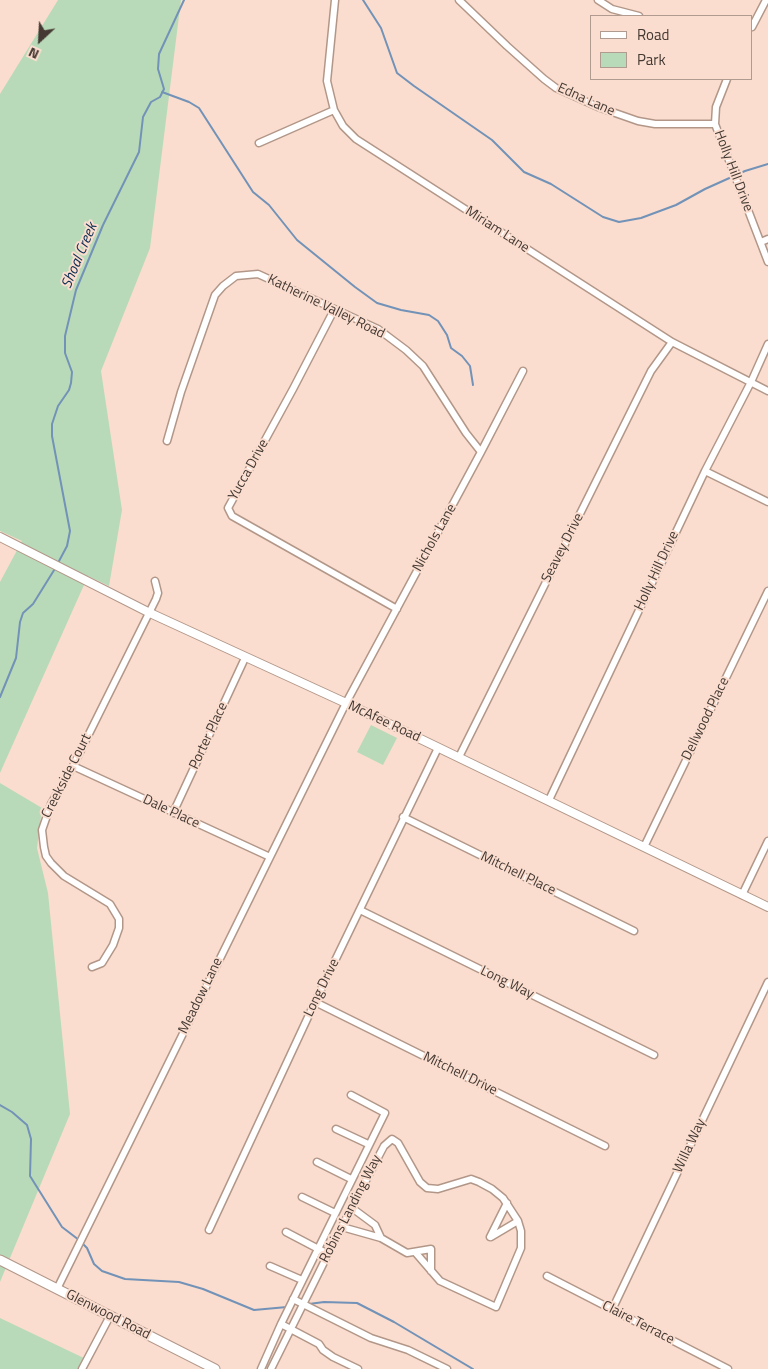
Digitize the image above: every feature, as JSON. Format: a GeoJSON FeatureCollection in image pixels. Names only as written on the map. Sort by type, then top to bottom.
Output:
{"type":"FeatureCollection","features":[{"type":"Feature","properties":{"kind":"main road","name":"Glenwood Road"},"geometry":{"type":"LineString","coordinates":[[0,1260],[215,1369]]}},
{"type":"Feature","properties":{"kind":"street","name":"Miriam Lane"},"geometry":{"type":"LineString","coordinates":[[335,0],[327,81],[334,110],[344,126],[356,139],[672,342],[768,391]]}},
{"type":"Feature","properties":{"kind":"street","name":"Edna Lane"},"geometry":{"type":"LineString","coordinates":[[459,0],[507,46],[556,88],[638,122],[678,125],[715,124]]}},
{"type":"Feature","properties":{"kind":"street"},"geometry":{"type":"LineString","coordinates":[[598,0],[612,8],[636,15]]}},
{"type":"Feature","properties":{"kind":"street"},"geometry":{"type":"LineString","coordinates":[[753,25],[766,0]]}},
{"type":"Feature","properties":{"kind":"street","name":"Holly Hill Drive"},"geometry":{"type":"LineString","coordinates":[[726,80],[716,107],[715,124],[768,262]]}},
{"type":"Feature","properties":{"kind":"street"},"geometry":{"type":"LineString","coordinates":[[259,143],[334,110]]}},
{"type":"Feature","properties":{"kind":"street"},"geometry":{"type":"LineString","coordinates":[[761,242],[768,239]]}},
{"type":"Feature","properties":{"kind":"street","name":"Katherine Valley Road"},"geometry":{"type":"LineString","coordinates":[[167,441],[215,296],[223,286],[236,276],[258,274],[378,329],[406,350],[423,366],[481,452]]}},
{"type":"Feature","properties":{"kind":"street","name":"Yucca Drive"},"geometry":{"type":"LineString","coordinates":[[334,310],[228,508],[232,516],[396,609]]}},
{"type":"Feature","properties":{"kind":"street","name":"Seavey Drive"},"geometry":{"type":"LineString","coordinates":[[459,757],[651,371],[672,342]]}},
{"type":"Feature","properties":{"kind":"street","name":"Holly Hill Drive"},"geometry":{"type":"LineString","coordinates":[[549,800],[705,471],[751,382],[768,344]]}},
{"type":"Feature","properties":{"kind":"street","name":"Nichols Lane"},"geometry":{"type":"LineString","coordinates":[[346,703],[523,371]]}},
{"type":"Feature","properties":{"kind":"street"},"geometry":{"type":"LineString","coordinates":[[705,471],[768,502]]}},
{"type":"Feature","properties":{"kind":"street","name":"McAfee Road"},"geometry":{"type":"LineString","coordinates":[[0,537],[150,613],[346,703],[768,907]]}},
{"type":"Feature","properties":{"kind":"street","name":"Creekside Court"},"geometry":{"type":"LineString","coordinates":[[92,967],[102,963],[113,945],[119,928],[119,919],[110,904],[57,870],[46,856],[42,830],[47,812],[73,766],[150,613],[158,593],[155,581]]}},
{"type":"Feature","properties":{"kind":"street","name":"Dellwood Place"},"geometry":{"type":"LineString","coordinates":[[644,847],[768,591]]}},
{"type":"Feature","properties":{"kind":"street","name":"Porter Place"},"geometry":{"type":"LineString","coordinates":[[173,813],[245,658]]}},
{"type":"Feature","properties":{"kind":"street","name":"Meadow Lane"},"geometry":{"type":"LineString","coordinates":[[57,1289],[346,703]]}},
{"type":"Feature","properties":{"kind":"street","name":"Long Drive"},"geometry":{"type":"LineString","coordinates":[[209,1230],[314,1002],[438,748]]}},
{"type":"Feature","properties":{"kind":"street","name":"Dale Place"},"geometry":{"type":"LineString","coordinates":[[73,766],[270,857]]}},
{"type":"Feature","properties":{"kind":"street","name":"Mitchell Place"},"geometry":{"type":"LineString","coordinates":[[403,817],[634,931]]}},
{"type":"Feature","properties":{"kind":"street"},"geometry":{"type":"LineString","coordinates":[[742,894],[768,841]]}},
{"type":"Feature","properties":{"kind":"street","name":"Long Way"},"geometry":{"type":"LineString","coordinates":[[360,910],[654,1055]]}},
{"type":"Feature","properties":{"kind":"street","name":"Willa Way"},"geometry":{"type":"LineString","coordinates":[[612,1310],[768,982]]}},
{"type":"Feature","properties":{"kind":"street","name":"Mitchell Drive"},"geometry":{"type":"LineString","coordinates":[[314,1002],[605,1146]]}},
{"type":"Feature","properties":{"kind":"street","name":"Robins Landing Way"},"geometry":{"type":"LineString","coordinates":[[261,1369],[302,1280],[385,1113],[351,1095]]}},
{"type":"Feature","properties":{"kind":"street"},"geometry":{"type":"LineString","coordinates":[[336,1129],[368,1144]]}},
{"type":"Feature","properties":{"kind":"street","name":"Robins Landing Way"},"geometry":{"type":"LineString","coordinates":[[271,1369],[384,1146],[392,1140],[398,1143],[420,1182],[428,1188],[438,1189],[470,1179],[492,1189],[503,1198],[518,1221],[521,1231],[521,1248],[496,1307],[440,1281],[431,1271]]}},
{"type":"Feature","properties":{"kind":"street"},"geometry":{"type":"LineString","coordinates":[[317,1162],[351,1179]]}},
{"type":"Feature","properties":{"kind":"street"},"geometry":{"type":"LineString","coordinates":[[302,1196],[335,1213]]}},
{"type":"Feature","properties":{"kind":"street"},"geometry":{"type":"LineString","coordinates":[[506,1203],[490,1237],[518,1221]]}},
{"type":"Feature","properties":{"kind":"street"},"geometry":{"type":"LineString","coordinates":[[352,1208],[375,1225],[381,1238]]}},
{"type":"Feature","properties":{"kind":"street"},"geometry":{"type":"LineString","coordinates":[[342,1227],[381,1238],[407,1253],[431,1249],[431,1271]]}},
{"type":"Feature","properties":{"kind":"street"},"geometry":{"type":"LineString","coordinates":[[327,1229],[338,1234]]}},
{"type":"Feature","properties":{"kind":"street"},"geometry":{"type":"LineString","coordinates":[[286,1232],[328,1254]]}},
{"type":"Feature","properties":{"kind":"street"},"geometry":{"type":"LineString","coordinates":[[415,1252],[431,1271]]}},
{"type":"Feature","properties":{"kind":"street"},"geometry":{"type":"LineString","coordinates":[[270,1266],[302,1280]]}},
{"type":"Feature","properties":{"kind":"street"},"geometry":{"type":"LineString","coordinates":[[306,1272],[316,1277]]}},
{"type":"Feature","properties":{"kind":"street","name":"Claire Terrace"},"geometry":{"type":"LineString","coordinates":[[547,1276],[728,1369]]}},
{"type":"Feature","properties":{"kind":"street"},"geometry":{"type":"LineString","coordinates":[[293,1299],[371,1338],[408,1350],[447,1369]]}},
{"type":"Feature","properties":{"kind":"street"},"geometry":{"type":"LineString","coordinates":[[82,1369],[110,1316]]}},
{"type":"Feature","properties":{"kind":"street"},"geometry":{"type":"LineString","coordinates":[[281,1324],[319,1344],[324,1350],[358,1369]]}},
{"type":"Feature","properties":{"kind":"green space"},"geometry":{"type":"Polygon","coordinates":[[[58,0],[181,0],[150,248],[101,371],[122,510],[109,586],[88,576],[0,773],[0,582],[22,541],[0,531],[0,94],[58,0]]]}},
{"type":"Feature","properties":{"kind":"green space"},"geometry":{"type":"Polygon","coordinates":[[[371,725],[397,738],[383,765],[357,752],[371,725]]]}},
{"type":"Feature","properties":{"kind":"green space"},"geometry":{"type":"Polygon","coordinates":[[[0,783],[42,808],[37,848],[48,893],[70,1114],[0,1282],[0,783]]]}},
{"type":"Feature","properties":{"kind":"green space"},"geometry":{"type":"Polygon","coordinates":[[[0,1318],[88,1360],[83,1369],[0,1369],[0,1318]]]}},
{"type":"Feature","properties":{"kind":"waterway","name":"Shoal Creek"},"geometry":{"type":"LineString","coordinates":[[58,563],[67,546],[70,531],[52,436],[52,424],[58,406],[69,390],[71,383],[72,372],[65,353],[65,336],[76,290],[103,225],[139,152],[143,117],[151,102],[160,97],[164,89],[158,69],[159,54],[184,0]]}},
{"type":"Feature","properties":{"kind":"waterway"},"geometry":{"type":"LineString","coordinates":[[363,0],[381,28],[397,73],[492,140],[524,172],[551,184],[603,217],[619,222],[641,218],[676,205],[705,189],[745,171],[768,164]]}},
{"type":"Feature","properties":{"kind":"waterway"},"geometry":{"type":"LineString","coordinates":[[162,92],[189,102],[199,108],[253,192],[269,205],[297,240],[377,303],[429,315],[438,321],[447,335],[451,348],[462,356],[470,366],[473,385]]}},
{"type":"Feature","properties":{"kind":"waterway","name":"Shoal Creek"},"geometry":{"type":"LineString","coordinates":[[0,697],[16,658],[20,622],[23,613],[33,604],[56,567]]}},
{"type":"Feature","properties":{"kind":"waterway"},"geometry":{"type":"LineString","coordinates":[[0,1105],[12,1112],[27,1125],[31,1139],[30,1176],[62,1227],[79,1240]]}},
{"type":"Feature","properties":{"kind":"waterway"},"geometry":{"type":"LineString","coordinates":[[82,1243],[87,1248],[94,1264],[102,1271],[125,1279],[179,1282],[203,1289],[254,1310],[287,1307]]}},
{"type":"Feature","properties":{"kind":"waterway"},"geometry":{"type":"LineString","coordinates":[[309,1304],[324,1302],[357,1303],[394,1322],[473,1369]]}}]}
